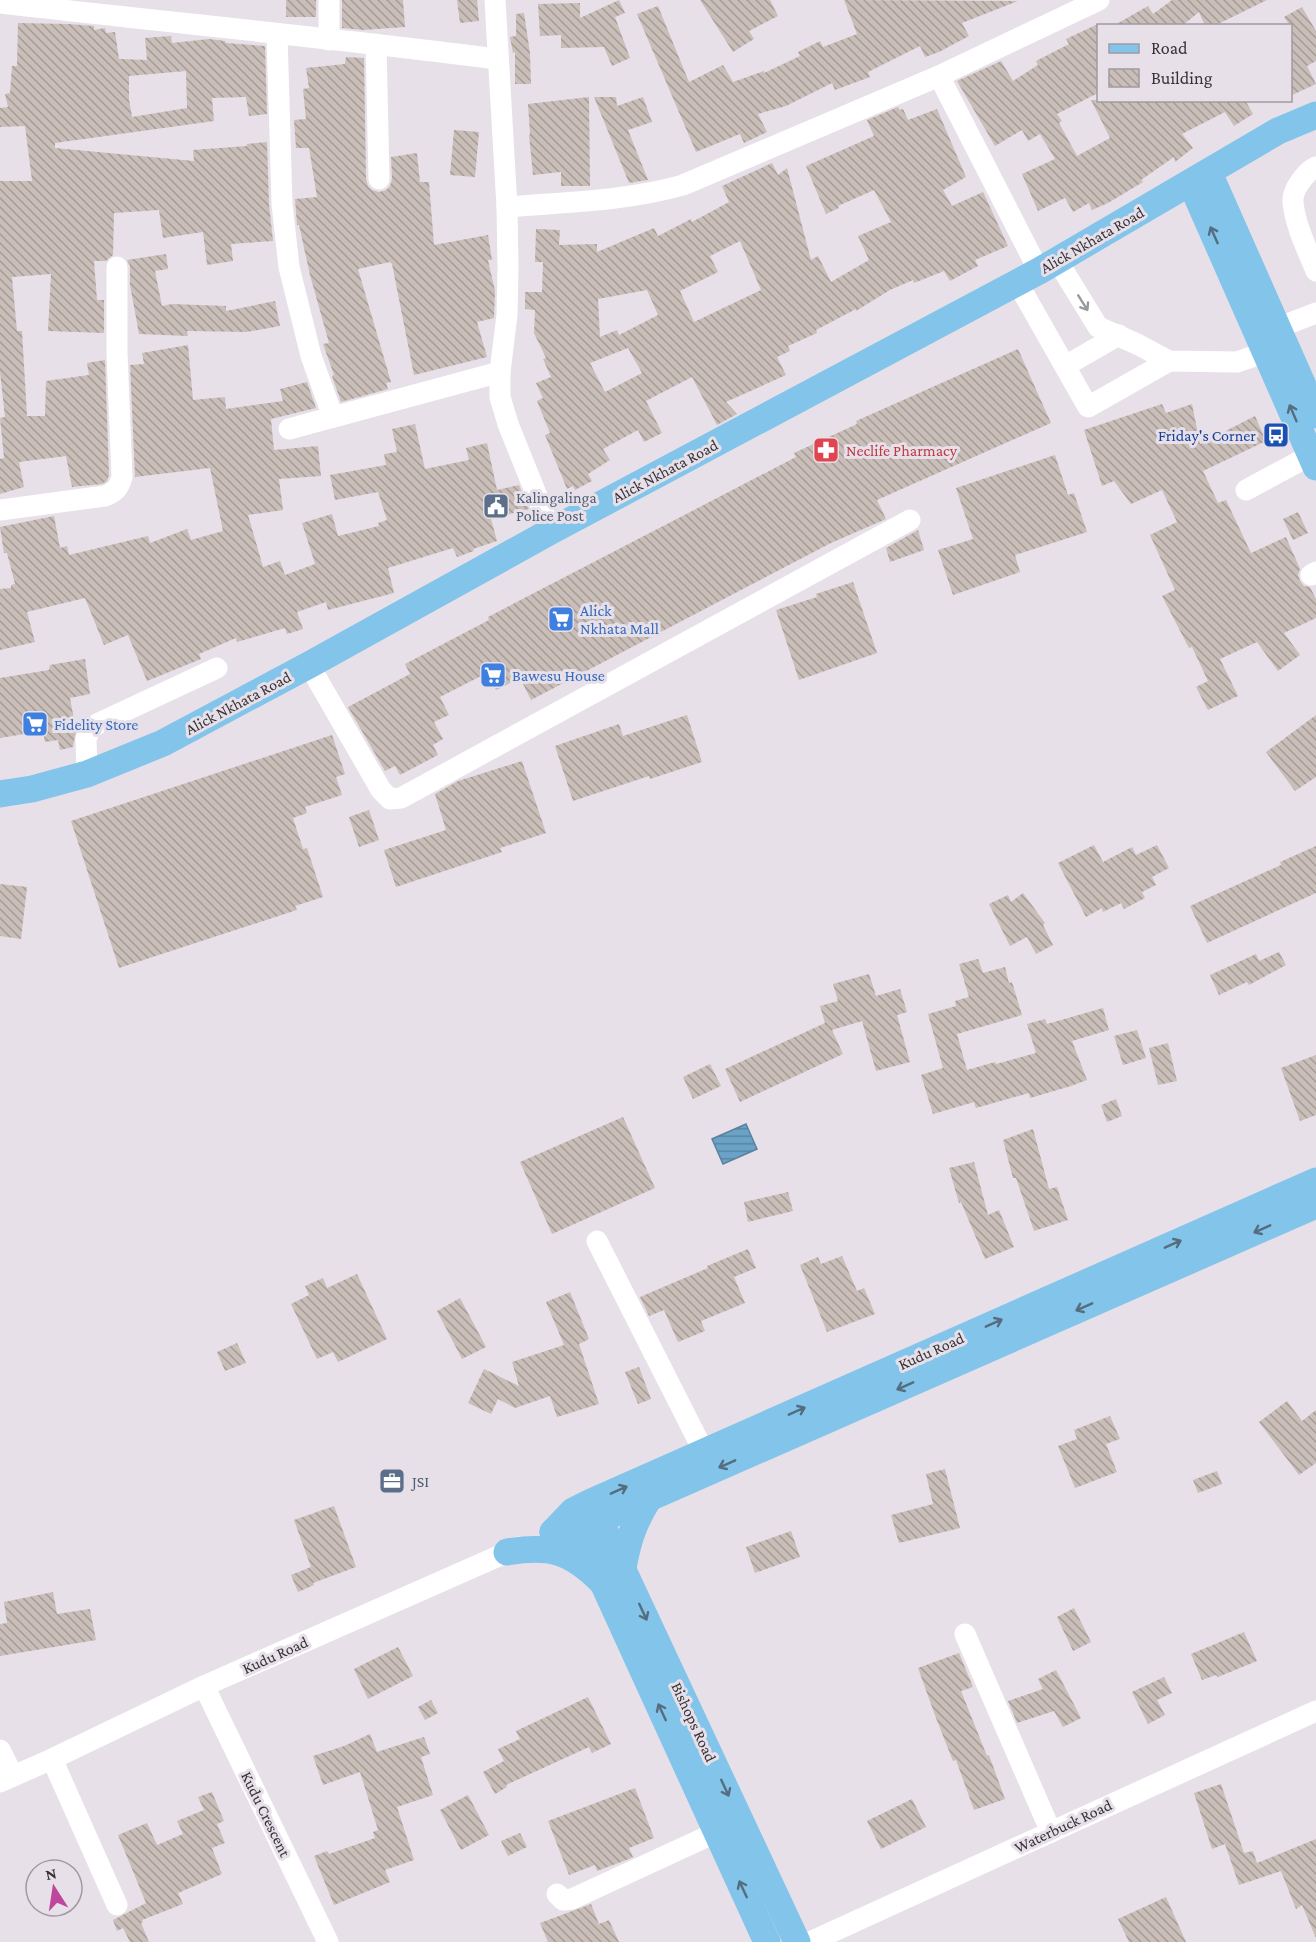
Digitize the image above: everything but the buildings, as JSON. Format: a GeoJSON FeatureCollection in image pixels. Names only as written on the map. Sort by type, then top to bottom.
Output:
{"type":"FeatureCollection","features":[{"type":"Feature","properties":{"kind":"main road","name":"Alick Nkhata Road"},"geometry":{"type":"LineString","coordinates":[[0,794],[32,789],[87,774],[132,758],[163,743],[551,531],[1037,271],[1278,131],[1316,115]]}},
{"type":"Feature","properties":{"kind":"main road"},"geometry":{"type":"LineString","coordinates":[[1200,178],[1276,341],[1316,415]]}},
{"type":"Feature","properties":{"kind":"main road"},"geometry":{"type":"LineString","coordinates":[[1276,341],[1313,461]]}},
{"type":"Feature","properties":{"kind":"main road","name":"Kudu Road"},"geometry":{"type":"LineString","coordinates":[[553,1532],[704,1452],[1316,1181]]}},
{"type":"Feature","properties":{"kind":"main road","name":"Kudu Road"},"geometry":{"type":"LineString","coordinates":[[586,1515],[649,1498],[1316,1205]]}},
{"type":"Feature","properties":{"kind":"main road"},"geometry":{"type":"LineString","coordinates":[[507,1552],[534,1548],[560,1552],[613,1576],[636,1519],[649,1498]]}},
{"type":"Feature","properties":{"kind":"main road","name":"Bishops Road"},"geometry":{"type":"LineString","coordinates":[[586,1515],[717,1832],[767,1942]]}},
{"type":"Feature","properties":{"kind":"main road","name":"Bishops Road"},"geometry":{"type":"LineString","coordinates":[[613,1576],[796,1942]]}},
{"type":"Feature","properties":{"kind":"street"},"geometry":{"type":"LineString","coordinates":[[329,0],[329,40]]}},
{"type":"Feature","properties":{"kind":"street"},"geometry":{"type":"LineString","coordinates":[[495,0],[507,207],[507,315],[500,372],[500,397],[508,424],[551,531]]}},
{"type":"Feature","properties":{"kind":"street"},"geometry":{"type":"LineString","coordinates":[[507,207],[656,193],[683,185],[939,76],[1099,0]]}},
{"type":"Feature","properties":{"kind":"street"},"geometry":{"type":"LineString","coordinates":[[0,3],[498,59]]}},
{"type":"Feature","properties":{"kind":"street"},"geometry":{"type":"LineString","coordinates":[[277,34],[282,204],[289,267],[311,356],[333,417]]}},
{"type":"Feature","properties":{"kind":"street"},"geometry":{"type":"LineString","coordinates":[[376,44],[379,179]]}},
{"type":"Feature","properties":{"kind":"street"},"geometry":{"type":"LineString","coordinates":[[939,76],[1037,271],[1065,366],[1088,407],[1169,362]]}},
{"type":"Feature","properties":{"kind":"street"},"geometry":{"type":"LineString","coordinates":[[1316,166],[1303,178],[1293,199],[1299,228],[1316,271]]}},
{"type":"Feature","properties":{"kind":"street"},"geometry":{"type":"LineString","coordinates":[[0,510],[105,496],[114,492],[119,486],[122,477],[117,353],[117,267]]}},
{"type":"Feature","properties":{"kind":"street"},"geometry":{"type":"LineString","coordinates":[[1037,271],[1098,327],[1119,335],[1169,362],[1237,362],[1276,341],[1316,312]]}},
{"type":"Feature","properties":{"kind":"street"},"geometry":{"type":"LineString","coordinates":[[1065,366],[1119,335]]}},
{"type":"Feature","properties":{"kind":"street"},"geometry":{"type":"LineString","coordinates":[[290,429],[500,372]]}},
{"type":"Feature","properties":{"kind":"street"},"geometry":{"type":"LineString","coordinates":[[1246,490],[1313,461]]}},
{"type":"Feature","properties":{"kind":"street"},"geometry":{"type":"LineString","coordinates":[[309,665],[381,790],[390,799],[401,798],[910,520]]}},
{"type":"Feature","properties":{"kind":"street"},"geometry":{"type":"LineString","coordinates":[[87,774],[87,739],[90,729],[218,668]]}},
{"type":"Feature","properties":{"kind":"street"},"geometry":{"type":"LineString","coordinates":[[597,1241],[704,1452]]}},
{"type":"Feature","properties":{"kind":"street","name":"Kudu Road"},"geometry":{"type":"LineString","coordinates":[[7,1779],[204,1686],[553,1532]]}},
{"type":"Feature","properties":{"kind":"street"},"geometry":{"type":"LineString","coordinates":[[965,1634],[1051,1832]]}},
{"type":"Feature","properties":{"kind":"street","name":"Kudu Crescent"},"geometry":{"type":"LineString","coordinates":[[204,1686],[328,1942]]}},
{"type":"Feature","properties":{"kind":"street","name":"Waterbuck Road"},"geometry":{"type":"LineString","coordinates":[[810,1942],[1316,1711]]}},
{"type":"Feature","properties":{"kind":"street"},"geometry":{"type":"LineString","coordinates":[[0,1750],[7,1779]]}},
{"type":"Feature","properties":{"kind":"street"},"geometry":{"type":"LineString","coordinates":[[52,1759],[117,1905]]}},
{"type":"Feature","properties":{"kind":"street"},"geometry":{"type":"LineString","coordinates":[[557,1894],[562,1900],[572,1899],[717,1832]]}},
{"type":"Feature","properties":{"kind":"water"},"geometry":{"type":"Polygon","coordinates":[[[746,1124],[757,1149],[723,1164],[712,1139],[746,1124]]]}},
{"type":"Feature","properties":{"kind":"place","name":"Friday's Corner"},"geometry":{"type":"Point","coordinates":[1276,435]}},
{"type":"Feature","properties":{"kind":"place","name":"Neclife Pharmacy"},"geometry":{"type":"Point","coordinates":[826,450]}},
{"type":"Feature","properties":{"kind":"place","name":"Kalingalinga Police Post"},"geometry":{"type":"Point","coordinates":[496,506]}},
{"type":"Feature","properties":{"kind":"place","name":"Alick Nkhata Mall"},"geometry":{"type":"Point","coordinates":[561,619]}},
{"type":"Feature","properties":{"kind":"place","name":"Bawesu House"},"geometry":{"type":"Point","coordinates":[493,675]}},
{"type":"Feature","properties":{"kind":"place","name":"Fidelity Store"},"geometry":{"type":"Point","coordinates":[35,724]}},
{"type":"Feature","properties":{"kind":"place","name":"JSI"},"geometry":{"type":"Point","coordinates":[392,1481]}}]}
